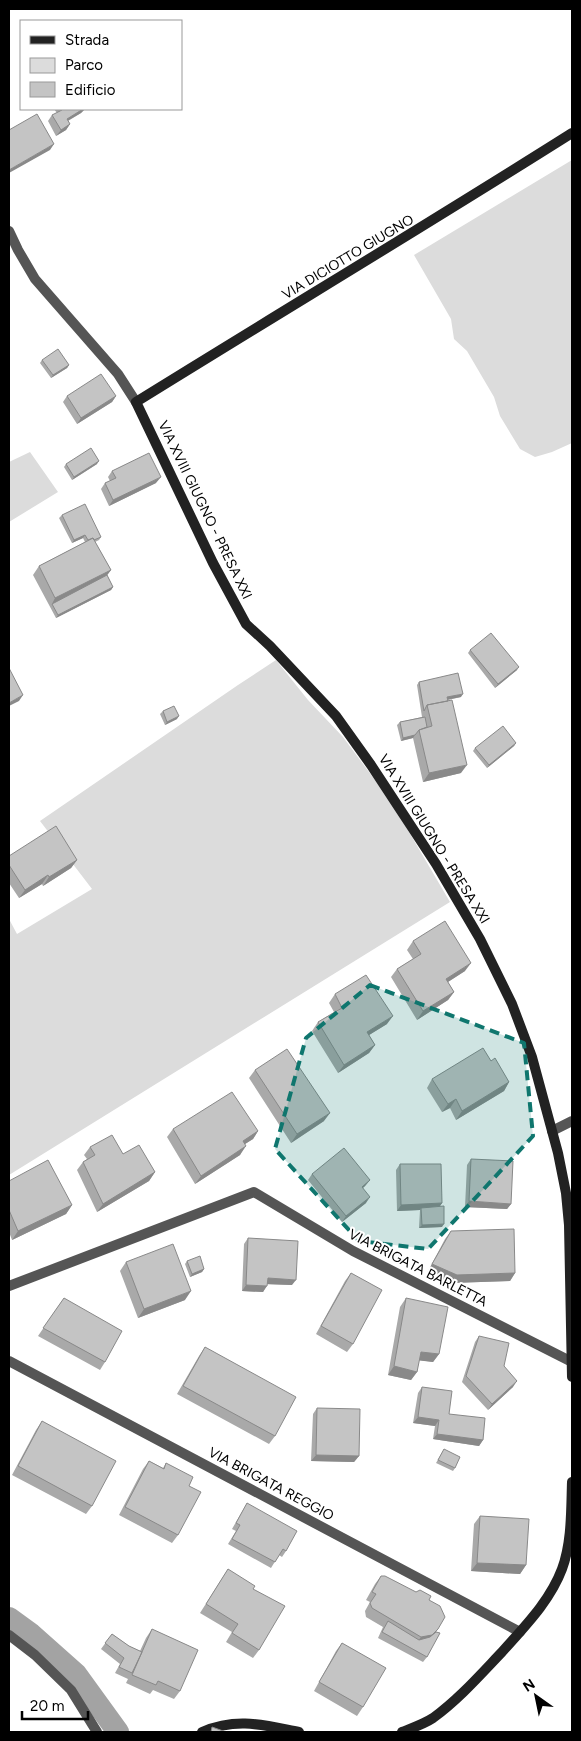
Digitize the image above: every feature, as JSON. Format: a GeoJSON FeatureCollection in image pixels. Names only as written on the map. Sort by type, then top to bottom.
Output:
{"type":"FeatureCollection","features":[{"type":"Feature","properties":{"kind":"main road","name":"VIA DICIOTTO GIUGNO"},"geometry":{"type":"LineString","coordinates":[[136,402],[226,345],[412,234],[572,133]]}},
{"type":"Feature","properties":{"kind":"main road","name":"VIA XVIII GIUGNO - PRESA XXI"},"geometry":{"type":"LineString","coordinates":[[136,402],[213,563],[246,624],[270,646],[336,716],[371,765],[436,864],[480,939],[512,1004],[532,1057],[566,1193],[569,1225],[572,1377]]}},
{"type":"Feature","properties":{"kind":"main road"},"geometry":{"type":"LineString","coordinates":[[402,1732],[432,1719],[456,1698],[520,1632],[541,1606],[554,1586],[568,1549],[572,1482]]}},
{"type":"Feature","properties":{"kind":"main road"},"geometry":{"type":"LineString","coordinates":[[202,1732],[215,1726],[239,1722],[300,1732]]}},
{"type":"Feature","properties":{"kind":"street"},"geometry":{"type":"LineString","coordinates":[[9,230],[35,279],[118,374],[136,402]]}},
{"type":"Feature","properties":{"kind":"street"},"geometry":{"type":"LineString","coordinates":[[552,1131],[572,1121]]}},
{"type":"Feature","properties":{"kind":"street","name":"VIA BRIGATA BARLETTA"},"geometry":{"type":"LineString","coordinates":[[9,1286],[254,1192],[352,1251],[572,1362]]}},
{"type":"Feature","properties":{"kind":"street","name":"VIA BRIGATA REGGIO"},"geometry":{"type":"LineString","coordinates":[[9,1361],[520,1632]]}},
{"type":"Feature","properties":{"kind":"street"},"geometry":{"type":"LineString","coordinates":[[9,1635],[35,1655],[71,1690],[97,1732]]}},
{"type":"Feature","properties":{"kind":"highlighted area"},"geometry":{"type":"Polygon","coordinates":[[[370,985],[524,1043],[533,1136],[428,1249],[359,1241],[275,1149],[306,1038],[370,985]]]}},
{"type":"Feature","properties":{"kind":"green space"},"geometry":{"type":"Polygon","coordinates":[[[572,160],[572,443],[535,457],[520,449],[500,416],[494,397],[467,351],[454,339],[451,319],[414,255],[572,160]]]}},
{"type":"Feature","properties":{"kind":"green space"},"geometry":{"type":"Polygon","coordinates":[[[30,452],[58,492],[9,522],[9,462],[30,452]]]}},
{"type":"Feature","properties":{"kind":"green space"},"geometry":{"type":"Polygon","coordinates":[[[276,660],[308,700],[343,737],[392,803],[450,902],[9,1175],[9,919],[17,934],[92,889],[40,821],[276,660]]]}},
{"type":"Feature","properties":{"kind":"building"},"geometry":{"type":"Polygon","coordinates":[[[62,110],[81,110],[67,119],[70,124],[61,130],[52,115],[62,110]]]}},
{"type":"Feature","properties":{"kind":"building"},"geometry":{"type":"Polygon","coordinates":[[[37,114],[54,144],[9,170],[9,130],[37,114]]]}},
{"type":"Feature","properties":{"kind":"building"},"geometry":{"type":"Polygon","coordinates":[[[58,349],[69,365],[53,375],[42,360],[58,349]]]}},
{"type":"Feature","properties":{"kind":"building"},"geometry":{"type":"Polygon","coordinates":[[[101,374],[116,396],[81,418],[67,396],[101,374]]]}},
{"type":"Feature","properties":{"kind":"building"},"geometry":{"type":"Polygon","coordinates":[[[91,448],[99,461],[74,477],[66,464],[91,448]]]}},
{"type":"Feature","properties":{"kind":"building"},"geometry":{"type":"Polygon","coordinates":[[[149,453],[161,477],[113,500],[105,483],[116,478],[112,471],[149,453]]]}},
{"type":"Feature","properties":{"kind":"building"},"geometry":{"type":"Polygon","coordinates":[[[85,504],[101,537],[88,540],[85,535],[74,540],[62,515],[85,504]]]}},
{"type":"Feature","properties":{"kind":"building"},"geometry":{"type":"Polygon","coordinates":[[[93,538],[111,570],[55,598],[39,566],[93,538]]]}},
{"type":"Feature","properties":{"kind":"building"},"geometry":{"type":"Polygon","coordinates":[[[107,575],[113,587],[58,615],[52,604],[107,575]]]}},
{"type":"Feature","properties":{"kind":"building"},"geometry":{"type":"Polygon","coordinates":[[[491,633],[519,667],[498,684],[470,650],[491,633]]]}},
{"type":"Feature","properties":{"kind":"building"},"geometry":{"type":"Polygon","coordinates":[[[9,668],[23,695],[9,703],[9,668]]]}},
{"type":"Feature","properties":{"kind":"building"},"geometry":{"type":"Polygon","coordinates":[[[458,673],[463,694],[447,697],[448,701],[427,705],[424,711],[419,682],[458,673]]]}},
{"type":"Feature","properties":{"kind":"building"},"geometry":{"type":"Polygon","coordinates":[[[452,700],[467,765],[429,773],[419,730],[432,726],[427,705],[452,700]]]}},
{"type":"Feature","properties":{"kind":"building"},"geometry":{"type":"Polygon","coordinates":[[[174,706],[179,716],[167,722],[163,711],[174,706]]]}},
{"type":"Feature","properties":{"kind":"building"},"geometry":{"type":"Polygon","coordinates":[[[425,717],[427,727],[419,730],[415,735],[403,738],[400,722],[425,717]]]}},
{"type":"Feature","properties":{"kind":"building"},"geometry":{"type":"Polygon","coordinates":[[[503,726],[516,743],[489,765],[475,748],[503,726]]]}},
{"type":"Feature","properties":{"kind":"building"},"geometry":{"type":"Polygon","coordinates":[[[56,826],[77,860],[25,890],[9,865],[9,856],[56,826]]]}},
{"type":"Feature","properties":{"kind":"building"},"geometry":{"type":"Polygon","coordinates":[[[445,921],[471,963],[446,979],[454,992],[423,1011],[397,969],[421,954],[413,941],[445,921]]]}},
{"type":"Feature","properties":{"kind":"building"},"geometry":{"type":"Polygon","coordinates":[[[366,975],[393,1016],[367,1032],[375,1045],[344,1065],[318,1022],[342,1008],[335,994],[366,975]]]}},
{"type":"Feature","properties":{"kind":"building"},"geometry":{"type":"Polygon","coordinates":[[[483,1048],[491,1061],[495,1058],[509,1082],[462,1111],[456,1099],[448,1104],[432,1079],[483,1048]]]}},
{"type":"Feature","properties":{"kind":"building"},"geometry":{"type":"Polygon","coordinates":[[[287,1049],[330,1113],[297,1134],[255,1070],[287,1049]]]}},
{"type":"Feature","properties":{"kind":"building"},"geometry":{"type":"Polygon","coordinates":[[[232,1092],[258,1131],[243,1141],[246,1146],[201,1176],[173,1129],[232,1092]]]}},
{"type":"Feature","properties":{"kind":"building"},"geometry":{"type":"Polygon","coordinates":[[[112,1135],[123,1154],[139,1145],[155,1172],[103,1204],[83,1162],[95,1155],[90,1147],[112,1135]]]}},
{"type":"Feature","properties":{"kind":"building"},"geometry":{"type":"Polygon","coordinates":[[[344,1148],[370,1180],[362,1187],[370,1197],[346,1216],[312,1174],[344,1148]]]}},
{"type":"Feature","properties":{"kind":"building"},"geometry":{"type":"Polygon","coordinates":[[[471,1159],[513,1161],[511,1204],[469,1201],[471,1159]]]}},
{"type":"Feature","properties":{"kind":"building"},"geometry":{"type":"Polygon","coordinates":[[[48,1160],[72,1205],[18,1231],[9,1210],[9,1181],[48,1160]]]}},
{"type":"Feature","properties":{"kind":"building"},"geometry":{"type":"Polygon","coordinates":[[[400,1164],[441,1164],[442,1203],[401,1205],[400,1164]]]}},
{"type":"Feature","properties":{"kind":"building"},"geometry":{"type":"Polygon","coordinates":[[[444,1206],[444,1224],[422,1225],[421,1208],[444,1206]]]}},
{"type":"Feature","properties":{"kind":"building"},"geometry":{"type":"Polygon","coordinates":[[[514,1229],[515,1273],[457,1275],[432,1264],[451,1231],[514,1229]]]}},
{"type":"Feature","properties":{"kind":"building"},"geometry":{"type":"Polygon","coordinates":[[[248,1238],[298,1241],[296,1280],[268,1278],[267,1286],[246,1285],[248,1238]]]}},
{"type":"Feature","properties":{"kind":"building"},"geometry":{"type":"Polygon","coordinates":[[[173,1244],[191,1291],[144,1309],[126,1262],[173,1244]]]}},
{"type":"Feature","properties":{"kind":"building"},"geometry":{"type":"Polygon","coordinates":[[[200,1256],[204,1269],[192,1274],[187,1261],[200,1256]]]}},
{"type":"Feature","properties":{"kind":"building"},"geometry":{"type":"Polygon","coordinates":[[[351,1273],[382,1290],[353,1344],[321,1326],[351,1273]]]}},
{"type":"Feature","properties":{"kind":"building"},"geometry":{"type":"Polygon","coordinates":[[[64,1298],[122,1331],[105,1362],[43,1328],[64,1298]]]}},
{"type":"Feature","properties":{"kind":"building"},"geometry":{"type":"Polygon","coordinates":[[[406,1298],[448,1307],[439,1354],[421,1352],[417,1372],[394,1366],[406,1298]]]}},
{"type":"Feature","properties":{"kind":"building"},"geometry":{"type":"Polygon","coordinates":[[[479,1336],[509,1343],[504,1366],[517,1381],[492,1404],[466,1376],[479,1336]]]}},
{"type":"Feature","properties":{"kind":"building"},"geometry":{"type":"Polygon","coordinates":[[[205,1347],[296,1397],[275,1436],[183,1386],[205,1347]]]}},
{"type":"Feature","properties":{"kind":"building"},"geometry":{"type":"Polygon","coordinates":[[[422,1387],[452,1391],[449,1414],[485,1418],[483,1440],[437,1434],[439,1420],[418,1417],[422,1387]]]}},
{"type":"Feature","properties":{"kind":"building"},"geometry":{"type":"Polygon","coordinates":[[[317,1408],[360,1409],[359,1456],[316,1455],[317,1408]]]}},
{"type":"Feature","properties":{"kind":"building"},"geometry":{"type":"Polygon","coordinates":[[[42,1421],[116,1461],[92,1506],[18,1466],[42,1421]]]}},
{"type":"Feature","properties":{"kind":"building"},"geometry":{"type":"Polygon","coordinates":[[[444,1449],[460,1457],[455,1468],[438,1460],[444,1449]]]}},
{"type":"Feature","properties":{"kind":"building"},"geometry":{"type":"Polygon","coordinates":[[[149,1461],[164,1469],[166,1463],[193,1477],[189,1486],[201,1492],[178,1535],[125,1507],[149,1461]]]}},
{"type":"Feature","properties":{"kind":"building"},"geometry":{"type":"Polygon","coordinates":[[[247,1503],[297,1531],[286,1551],[283,1549],[275,1562],[232,1539],[240,1525],[236,1523],[247,1503]]]}},
{"type":"Feature","properties":{"kind":"building"},"geometry":{"type":"Polygon","coordinates":[[[480,1516],[529,1519],[526,1565],[477,1563],[480,1516]]]}},
{"type":"Feature","properties":{"kind":"building"},"geometry":{"type":"Polygon","coordinates":[[[228,1569],[255,1586],[253,1589],[285,1606],[259,1650],[232,1633],[238,1624],[206,1604],[228,1569]]]}},
{"type":"Feature","properties":{"kind":"building"},"geometry":{"type":"Polygon","coordinates":[[[381,1576],[385,1576],[416,1592],[420,1590],[431,1596],[429,1600],[440,1606],[445,1617],[432,1635],[421,1637],[372,1608],[370,1603],[376,1594],[372,1592],[381,1576]]]}},
{"type":"Feature","properties":{"kind":"building"},"geometry":{"type":"Polygon","coordinates":[[[388,1621],[419,1640],[430,1637],[436,1632],[440,1633],[427,1657],[382,1632],[388,1621]]]}},
{"type":"Feature","properties":{"kind":"building"},"geometry":{"type":"Polygon","coordinates":[[[152,1629],[198,1650],[180,1691],[158,1681],[156,1685],[132,1675],[152,1629]]]}},
{"type":"Feature","properties":{"kind":"building"},"geometry":{"type":"Polygon","coordinates":[[[112,1634],[129,1646],[142,1652],[132,1673],[119,1667],[124,1658],[105,1643],[112,1634]]]}},
{"type":"Feature","properties":{"kind":"building"},"geometry":{"type":"Polygon","coordinates":[[[342,1643],[386,1668],[363,1707],[319,1682],[342,1643]]]}},
{"type":"Feature","properties":{"kind":"building"},"geometry":{"type":"Polygon","coordinates":[[[212,1727],[226,1732],[211,1732],[212,1727]]]}},
{"type":"Feature","properties":{"kind":"waterway"},"geometry":{"type":"LineString","coordinates":[[9,1618],[31,1634],[76,1674],[118,1732]]}}]}
